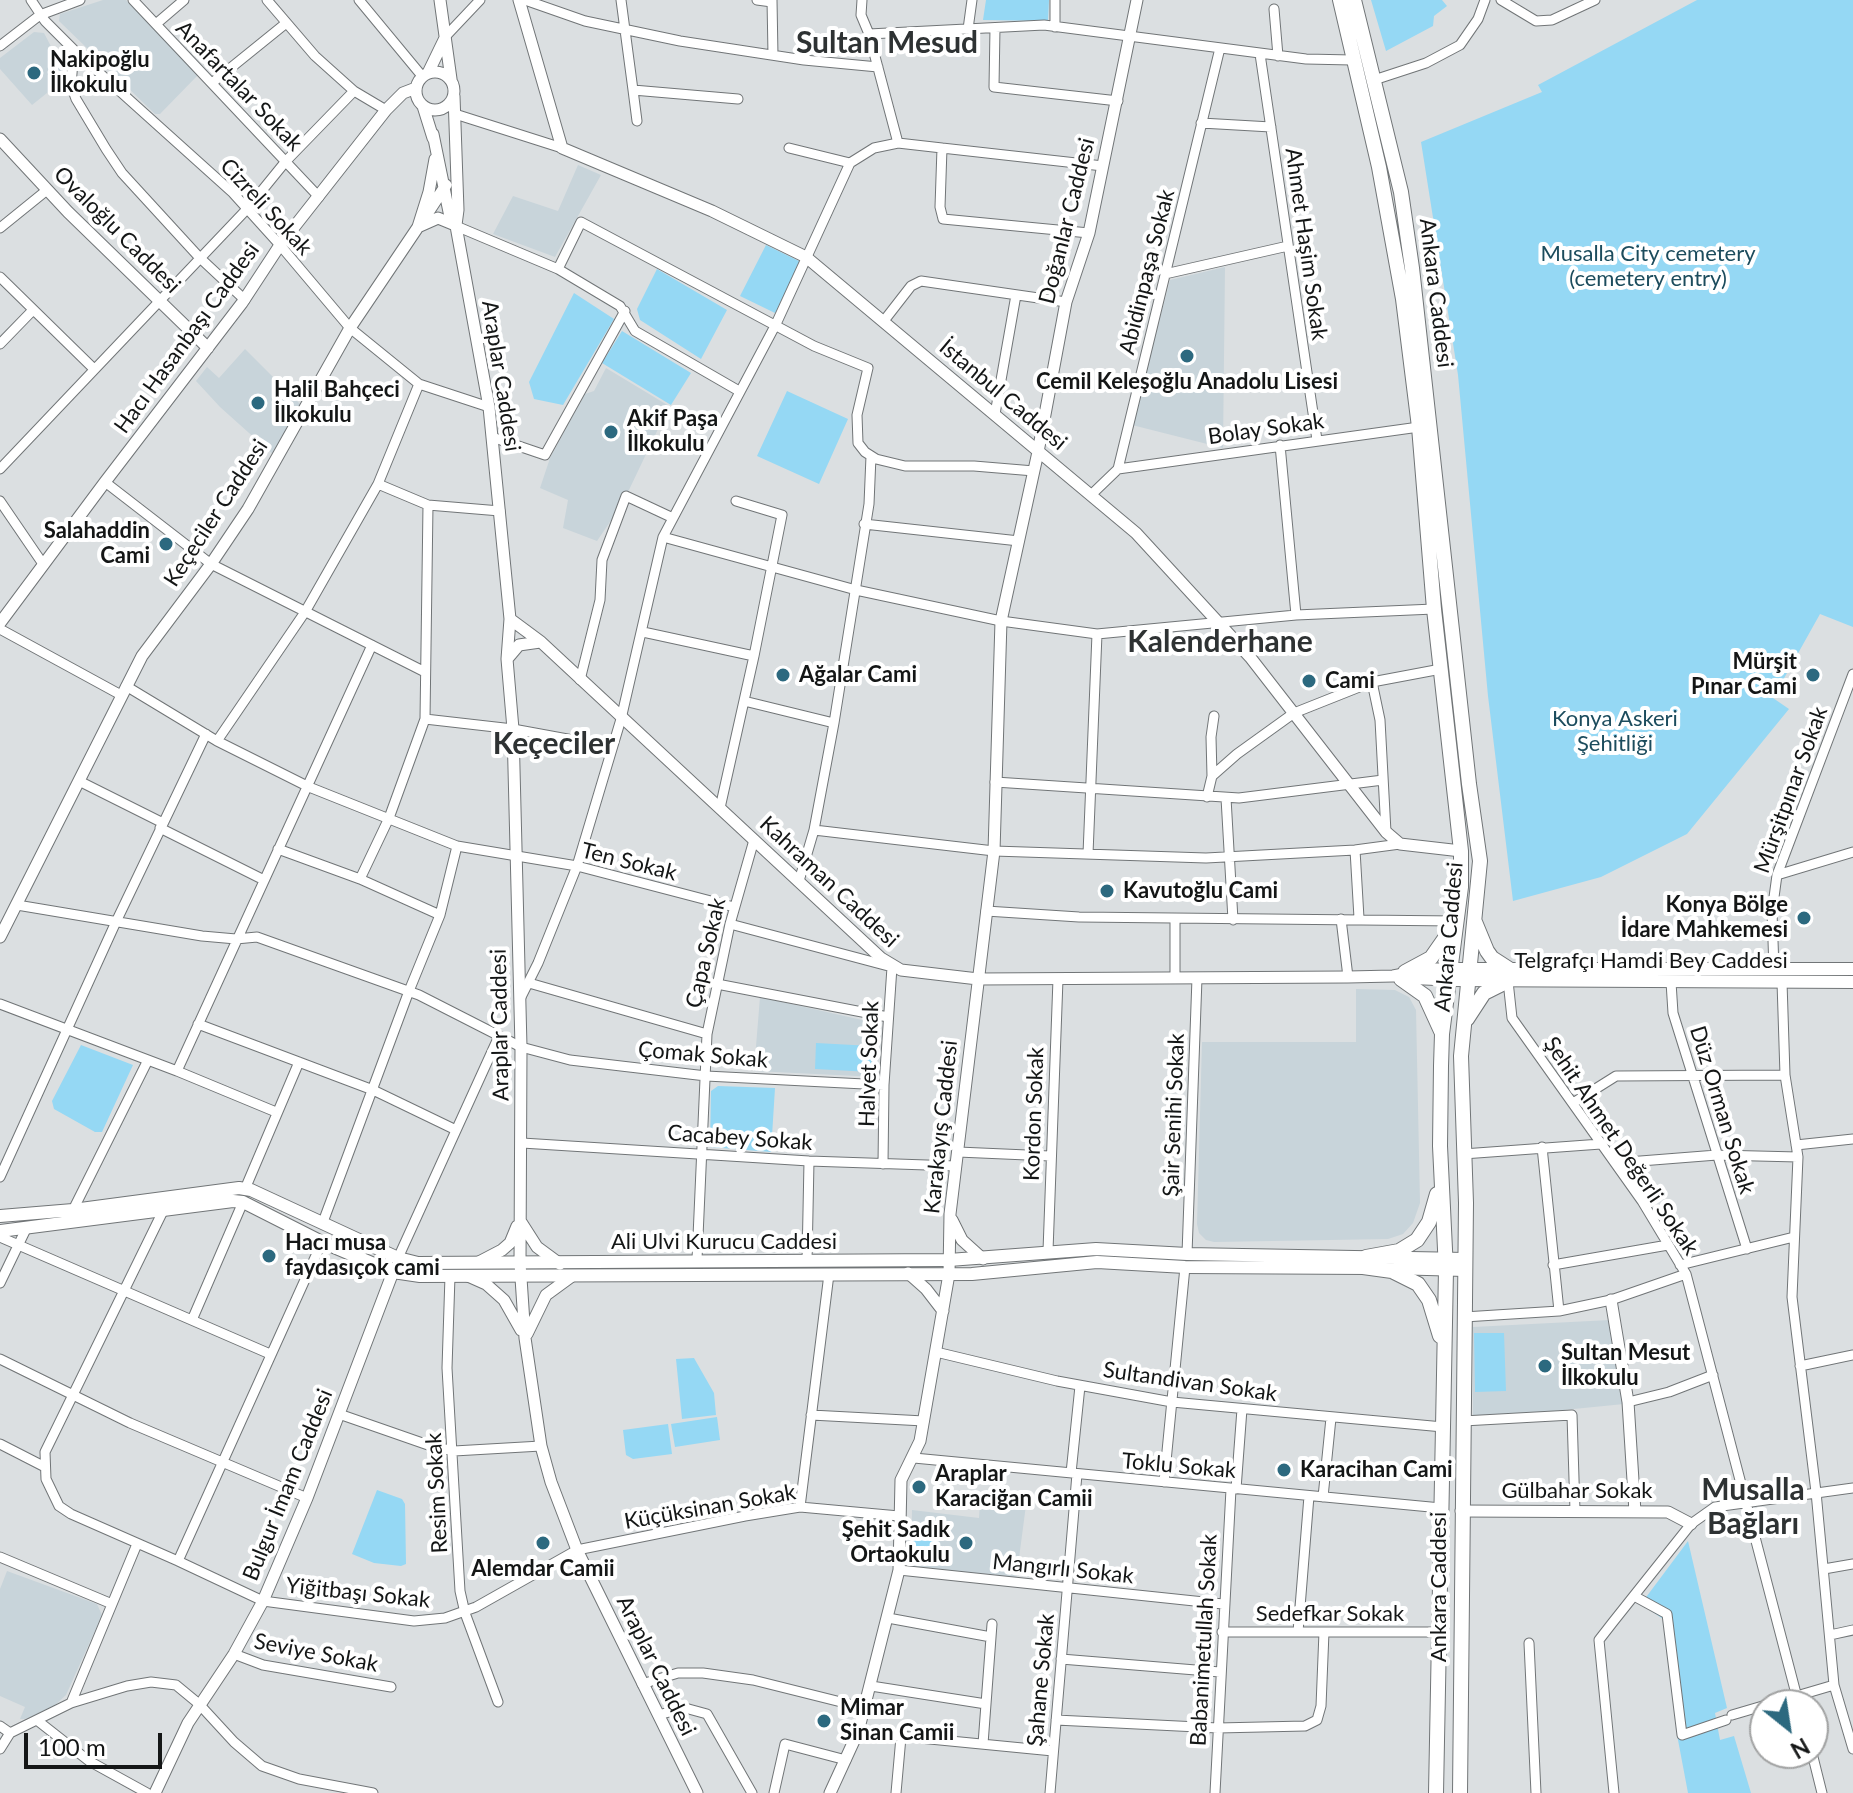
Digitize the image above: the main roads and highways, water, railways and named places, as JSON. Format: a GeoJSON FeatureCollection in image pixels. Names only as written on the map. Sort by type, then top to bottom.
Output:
{"type":"FeatureCollection","features":[{"type":"Feature","properties":{"kind":"main road","name":"Ankara Caddesi"},"geometry":{"type":"LineString","coordinates":[[1340,0],[1379,167],[1397,268],[1419,427],[1434,609],[1461,851],[1461,887],[1442,1034],[1440,1146],[1446,1264],[1436,1793]]}},
{"type":"Feature","properties":{"kind":"main road","name":"Ankara Caddesi"},"geometry":{"type":"LineString","coordinates":[[1354,0],[1401,192],[1480,861],[1462,1030],[1465,1265],[1460,1793]]}},
{"type":"Feature","properties":{"kind":"main road"},"geometry":{"type":"LineString","coordinates":[[1462,1030],[1478,999],[1508,975],[1487,951],[1474,918]]}},
{"type":"Feature","properties":{"kind":"main road"},"geometry":{"type":"LineString","coordinates":[[1442,1034],[1425,996],[1399,976],[1431,958],[1456,921]]}},
{"type":"Feature","properties":{"kind":"main road","name":"Telgrafçı Hamdi Bey Caddesi"},"geometry":{"type":"LineString","coordinates":[[1449,974],[1853,969]]}},
{"type":"Feature","properties":{"kind":"main road","name":"Telgrafçı Hamdi Bey Caddesi"},"geometry":{"type":"LineString","coordinates":[[1508,975],[1671,982],[1853,982]]}},
{"type":"Feature","properties":{"kind":"main road"},"geometry":{"type":"LineString","coordinates":[[1365,1262],[1399,1251],[1423,1233],[1434,1212],[1440,1146]]}},
{"type":"Feature","properties":{"kind":"main road","name":"Ali Ulvi Kurucu Caddesi"},"geometry":{"type":"LineString","coordinates":[[0,1216],[244,1196],[323,1222],[398,1258],[418,1263],[560,1264],[697,1259],[949,1260],[1096,1249],[1186,1261]]}},
{"type":"Feature","properties":{"kind":"main road","name":"Ali Ulvi Kurucu Caddesi"},"geometry":{"type":"LineString","coordinates":[[244,1196],[322,1242],[393,1272],[411,1275],[949,1274],[1097,1262],[1186,1261],[1465,1265]]}},
{"type":"Feature","properties":{"kind":"main road","name":"Ali Ulvi Kurucu Caddesi"},"geometry":{"type":"LineString","coordinates":[[0,1234],[233,1201],[244,1196]]}},
{"type":"Feature","properties":{"kind":"main road"},"geometry":{"type":"LineString","coordinates":[[1365,1262],[1418,1284],[1429,1300],[1444,1350]]}},
{"type":"Feature","properties":{"kind":"place","name":"Nakipoğlu İlkokulu"},"geometry":{"type":"Point","coordinates":[34,73]}},
{"type":"Feature","properties":{"kind":"place","name":"Cemil Keleşoğlu Anadolu Lisesi"},"geometry":{"type":"Point","coordinates":[1187,356]}},
{"type":"Feature","properties":{"kind":"place","name":"Halil Bahçeci İlkokulu"},"geometry":{"type":"Point","coordinates":[258,403]}},
{"type":"Feature","properties":{"kind":"place","name":"Akif Paşa İlkokulu"},"geometry":{"type":"Point","coordinates":[611,432]}},
{"type":"Feature","properties":{"kind":"place","name":"Salahaddin Cami"},"geometry":{"type":"Point","coordinates":[166,544]}},
{"type":"Feature","properties":{"kind":"place","name":"Ağalar Cami"},"geometry":{"type":"Point","coordinates":[783,675]}},
{"type":"Feature","properties":{"kind":"place","name":"Mürşit Pınar Cami"},"geometry":{"type":"Point","coordinates":[1813,675]}},
{"type":"Feature","properties":{"kind":"place","name":"Cami"},"geometry":{"type":"Point","coordinates":[1309,681]}},
{"type":"Feature","properties":{"kind":"place","name":"Kavutoğlu Cami"},"geometry":{"type":"Point","coordinates":[1107,891]}},
{"type":"Feature","properties":{"kind":"place","name":"Konya Bölge İdare Mahkemesi"},"geometry":{"type":"Point","coordinates":[1804,918]}},
{"type":"Feature","properties":{"kind":"place","name":"Hacı musa faydasıçok cami"},"geometry":{"type":"Point","coordinates":[269,1256]}},
{"type":"Feature","properties":{"kind":"place","name":"Sultan Mesut İlkokulu"},"geometry":{"type":"Point","coordinates":[1545,1366]}},
{"type":"Feature","properties":{"kind":"place","name":"Karacihan Cami"},"geometry":{"type":"Point","coordinates":[1284,1470]}},
{"type":"Feature","properties":{"kind":"place","name":"Araplar Karaciğan Camii"},"geometry":{"type":"Point","coordinates":[919,1487]}},
{"type":"Feature","properties":{"kind":"place","name":"Alemdar Camii"},"geometry":{"type":"Point","coordinates":[543,1543]}},
{"type":"Feature","properties":{"kind":"place","name":"Şehit Sadık Ortaokulu"},"geometry":{"type":"Point","coordinates":[966,1543]}},
{"type":"Feature","properties":{"kind":"place","name":"Mimar Sinan Camii"},"geometry":{"type":"Point","coordinates":[824,1721]}},
{"type":"Feature","properties":{"kind":"district","name":"Sultan Mesud"},"geometry":{"type":"Point","coordinates":[887,43]}},
{"type":"Feature","properties":{"kind":"district","name":"Kalenderhane"},"geometry":{"type":"Point","coordinates":[1220,642]}},
{"type":"Feature","properties":{"kind":"district","name":"Keçeciler"},"geometry":{"type":"Point","coordinates":[554,744]}},
{"type":"Feature","properties":{"kind":"district","name":"Musalla Bağları"},"geometry":{"type":"Point","coordinates":[1753,1507]}},
{"type":"Feature","properties":{"kind":"park label","name":"Musalla City cemetery (cemetery entry)"},"geometry":{"type":"Point","coordinates":[1648,266]}},
{"type":"Feature","properties":{"kind":"park label","name":"Konya Askeri Şehitliği"},"geometry":{"type":"Point","coordinates":[1615,732]}}]}
